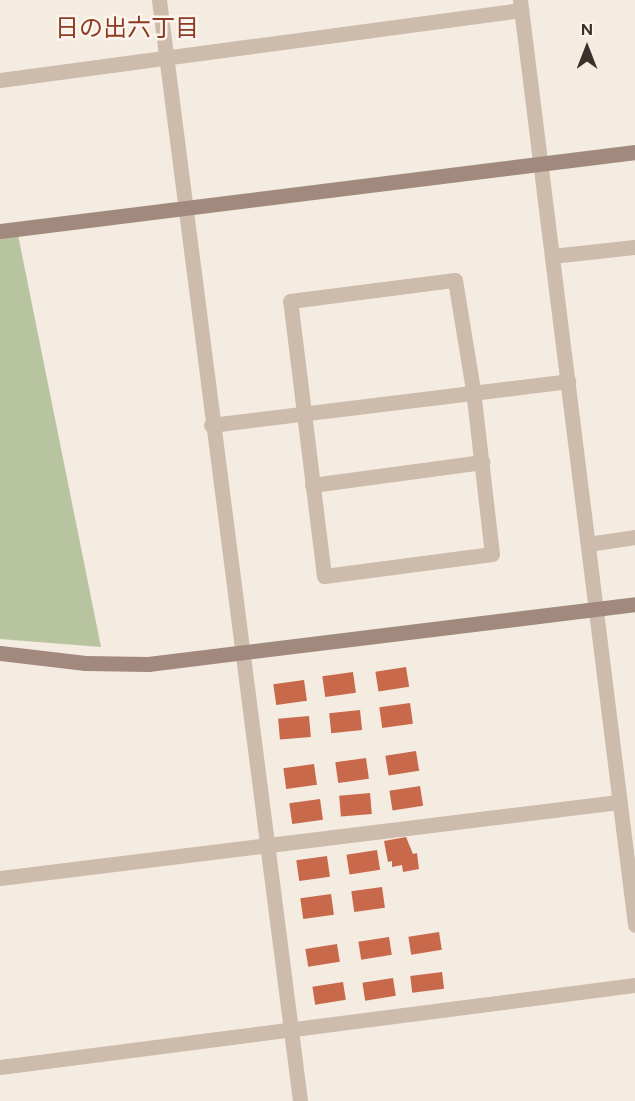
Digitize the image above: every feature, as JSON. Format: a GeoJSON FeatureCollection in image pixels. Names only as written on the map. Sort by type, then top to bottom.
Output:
{"type":"FeatureCollection","features":[{"type":"Feature","properties":{"kind":"street"},"geometry":{"type":"LineString","coordinates":[[159,0],[183,206],[268,842],[300,1101]]}},
{"type":"Feature","properties":{"kind":"street"},"geometry":{"type":"LineString","coordinates":[[0,80],[521,5],[618,802],[635,924]]}},
{"type":"Feature","properties":{"kind":"street"},"geometry":{"type":"LineString","coordinates":[[0,231],[183,206],[635,152]]}},
{"type":"Feature","properties":{"kind":"street"},"geometry":{"type":"LineString","coordinates":[[552,256],[635,247]]}},
{"type":"Feature","properties":{"kind":"street"},"geometry":{"type":"LineString","coordinates":[[455,280],[473,390],[492,554],[324,576],[303,411],[290,301],[455,280]]}},
{"type":"Feature","properties":{"kind":"street"},"geometry":{"type":"LineString","coordinates":[[211,424],[473,390],[568,381]]}},
{"type":"Feature","properties":{"kind":"street"},"geometry":{"type":"LineString","coordinates":[[312,485],[482,462]]}},
{"type":"Feature","properties":{"kind":"street"},"geometry":{"type":"LineString","coordinates":[[588,544],[635,537]]}},
{"type":"Feature","properties":{"kind":"street"},"geometry":{"type":"LineString","coordinates":[[0,653],[85,663],[148,664],[635,604]]}},
{"type":"Feature","properties":{"kind":"street"},"geometry":{"type":"LineString","coordinates":[[0,878],[268,842],[618,802]]}},
{"type":"Feature","properties":{"kind":"street"},"geometry":{"type":"LineString","coordinates":[[0,1067],[635,985]]}},
{"type":"Feature","properties":{"kind":"green space"},"geometry":{"type":"Polygon","coordinates":[[[17,230],[101,647],[0,639],[0,232],[17,230]]]}},
{"type":"Feature","properties":{"kind":"building"},"geometry":{"type":"Polygon","coordinates":[[[406,667],[409,687],[379,692],[375,672],[406,667]]]}},
{"type":"Feature","properties":{"kind":"building"},"geometry":{"type":"Polygon","coordinates":[[[353,672],[356,693],[325,697],[322,676],[353,672]]]}},
{"type":"Feature","properties":{"kind":"building"},"geometry":{"type":"Polygon","coordinates":[[[304,680],[307,701],[276,705],[273,684],[304,680]]]}},
{"type":"Feature","properties":{"kind":"building"},"geometry":{"type":"Polygon","coordinates":[[[410,703],[413,724],[382,728],[379,707],[410,703]]]}},
{"type":"Feature","properties":{"kind":"building"},"geometry":{"type":"Polygon","coordinates":[[[360,710],[362,730],[331,733],[329,713],[360,710]]]}},
{"type":"Feature","properties":{"kind":"building"},"geometry":{"type":"Polygon","coordinates":[[[309,716],[311,737],[280,740],[278,719],[309,716]]]}},
{"type":"Feature","properties":{"kind":"building"},"geometry":{"type":"Polygon","coordinates":[[[416,751],[419,771],[389,776],[385,756],[416,751]]]}},
{"type":"Feature","properties":{"kind":"building"},"geometry":{"type":"Polygon","coordinates":[[[366,758],[369,779],[338,783],[335,762],[366,758]]]}},
{"type":"Feature","properties":{"kind":"building"},"geometry":{"type":"Polygon","coordinates":[[[314,764],[317,785],[286,789],[283,768],[314,764]]]}},
{"type":"Feature","properties":{"kind":"building"},"geometry":{"type":"Polygon","coordinates":[[[420,786],[423,806],[393,811],[389,791],[420,786]]]}},
{"type":"Feature","properties":{"kind":"building"},"geometry":{"type":"Polygon","coordinates":[[[370,793],[372,814],[341,817],[339,796],[370,793]]]}},
{"type":"Feature","properties":{"kind":"building"},"geometry":{"type":"Polygon","coordinates":[[[320,799],[323,820],[292,824],[289,803],[320,799]]]}},
{"type":"Feature","properties":{"kind":"building"},"geometry":{"type":"Polygon","coordinates":[[[406,837],[413,854],[417,853],[419,869],[403,872],[402,865],[392,867],[392,861],[388,862],[384,841],[406,837]]]}},
{"type":"Feature","properties":{"kind":"building"},"geometry":{"type":"Polygon","coordinates":[[[377,850],[380,870],[350,875],[346,855],[377,850]]]}},
{"type":"Feature","properties":{"kind":"building"},"geometry":{"type":"Polygon","coordinates":[[[327,856],[330,877],[299,881],[296,860],[327,856]]]}},
{"type":"Feature","properties":{"kind":"building"},"geometry":{"type":"Polygon","coordinates":[[[382,887],[385,908],[354,912],[351,891],[382,887]]]}},
{"type":"Feature","properties":{"kind":"building"},"geometry":{"type":"Polygon","coordinates":[[[331,894],[334,915],[303,919],[300,898],[331,894]]]}},
{"type":"Feature","properties":{"kind":"building"},"geometry":{"type":"Polygon","coordinates":[[[439,932],[442,950],[411,955],[408,937],[439,932]]]}},
{"type":"Feature","properties":{"kind":"building"},"geometry":{"type":"Polygon","coordinates":[[[389,937],[392,955],[361,960],[358,942],[389,937]]]}},
{"type":"Feature","properties":{"kind":"building"},"geometry":{"type":"Polygon","coordinates":[[[337,944],[340,962],[308,967],[305,949],[337,944]]]}},
{"type":"Feature","properties":{"kind":"building"},"geometry":{"type":"Polygon","coordinates":[[[442,972],[444,989],[412,993],[410,976],[442,972]]]}},
{"type":"Feature","properties":{"kind":"building"},"geometry":{"type":"Polygon","coordinates":[[[393,978],[396,996],[365,1001],[362,983],[393,978]]]}},
{"type":"Feature","properties":{"kind":"building"},"geometry":{"type":"Polygon","coordinates":[[[343,982],[346,1000],[315,1005],[312,987],[343,982]]]}},
{"type":"Feature","properties":{"kind":"district","name":"日の出六丁目"},"geometry":{"type":"Point","coordinates":[127,28]}}]}
